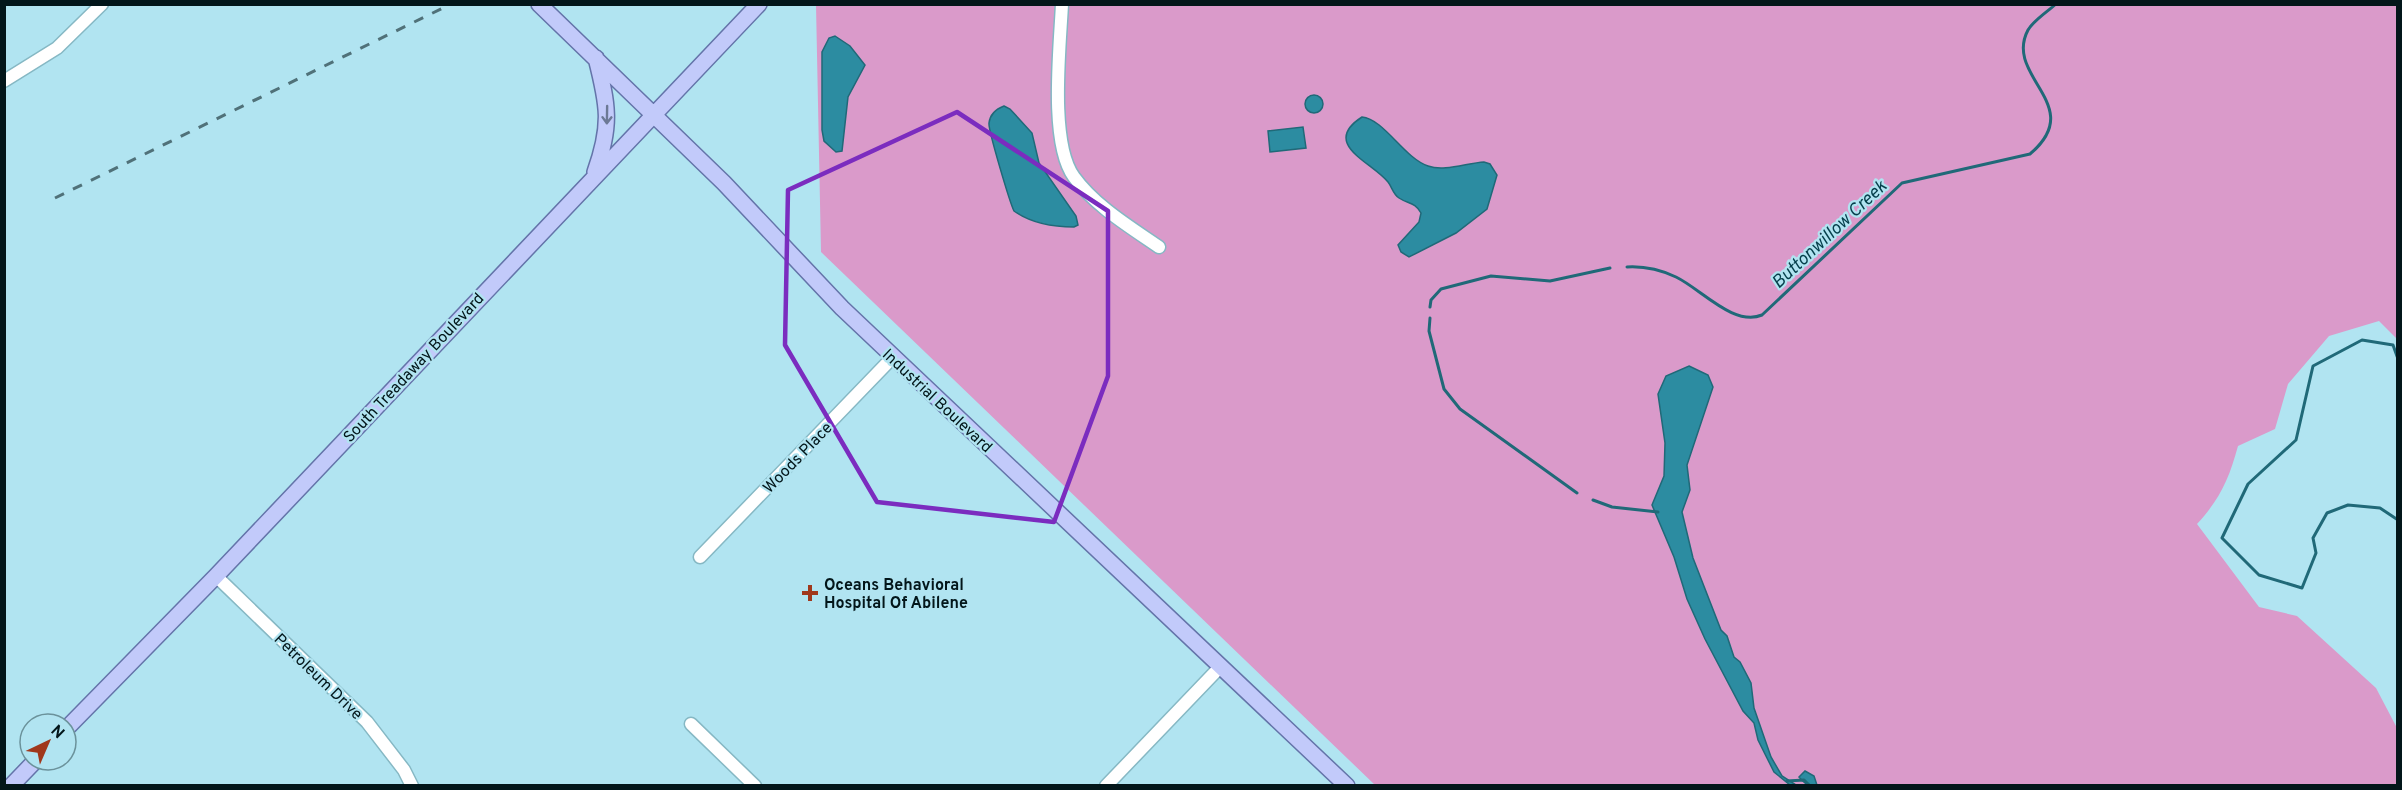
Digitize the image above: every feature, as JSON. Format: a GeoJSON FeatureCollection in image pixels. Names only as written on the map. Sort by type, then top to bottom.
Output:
{"type":"FeatureCollection","features":[{"type":"Feature","properties":{"kind":"main road","name":"Industrial Boulevard"},"geometry":{"type":"LineString","coordinates":[[539,4],[654,113],[745,204],[842,309],[1347,786]]}},
{"type":"Feature","properties":{"kind":"main road","name":"South Treadaway Boulevard"},"geometry":{"type":"LineString","coordinates":[[78,717],[216,576],[759,4]]}},
{"type":"Feature","properties":{"kind":"main road"},"geometry":{"type":"LineString","coordinates":[[593,177],[605,143],[607,105],[596,58]]}},
{"type":"Feature","properties":{"kind":"main road"},"geometry":{"type":"LineString","coordinates":[[12,784],[24,772]]}},
{"type":"Feature","properties":{"kind":"street"},"geometry":{"type":"LineString","coordinates":[[4,81],[57,48],[102,4]]}},
{"type":"Feature","properties":{"kind":"street"},"geometry":{"type":"LineString","coordinates":[[1062,4],[1060,101],[1061,141],[1065,162],[1087,191],[1160,247]]}},
{"type":"Feature","properties":{"kind":"street","name":"Woods Place"},"geometry":{"type":"LineString","coordinates":[[700,557],[893,357]]}},
{"type":"Feature","properties":{"kind":"street","name":"Petroleum Drive"},"geometry":{"type":"LineString","coordinates":[[216,576],[367,722],[405,770],[412,786]]}},
{"type":"Feature","properties":{"kind":"street"},"geometry":{"type":"LineString","coordinates":[[1106,786],[1221,666]]}},
{"type":"Feature","properties":{"kind":"street"},"geometry":{"type":"LineString","coordinates":[[692,724],[755,786]]}},
{"type":"Feature","properties":{"kind":"highlighted area"},"geometry":{"type":"Polygon","coordinates":[[[957,112],[1108,211],[1108,376],[1054,522],[877,502],[785,345],[788,190],[957,112]]]}},
{"type":"Feature","properties":{"kind":"shaded area"},"geometry":{"type":"Polygon","coordinates":[[[816,5],[2397,5],[2397,339],[2379,321],[2329,336],[2288,384],[2275,429],[2238,446],[2223,488],[2197,524],[2259,607],[2297,616],[2376,688],[2397,728],[2397,785],[1375,785],[821,252],[816,5]]]}},
{"type":"Feature","properties":{"kind":"water"},"geometry":{"type":"Polygon","coordinates":[[[835,36],[850,46],[865,65],[848,97],[842,151],[836,152],[824,141],[822,130],[822,52],[829,38],[835,36]]]}},
{"type":"Feature","properties":{"kind":"water"},"geometry":{"type":"Polygon","coordinates":[[[1314,95],[1320,98],[1323,104],[1320,110],[1314,113],[1308,110],[1305,104],[1308,98],[1314,95]]]}},
{"type":"Feature","properties":{"kind":"water"},"geometry":{"type":"Polygon","coordinates":[[[1004,106],[1010,109],[1032,133],[1039,163],[1076,216],[1078,225],[1066,227],[1043,224],[1014,211],[995,152],[989,123],[994,113],[1004,106]]]}},
{"type":"Feature","properties":{"kind":"water"},"geometry":{"type":"Polygon","coordinates":[[[1362,117],[1378,124],[1419,162],[1428,166],[1441,168],[1484,162],[1490,164],[1497,175],[1487,209],[1456,233],[1409,257],[1401,252],[1398,245],[1419,222],[1421,213],[1414,205],[1397,196],[1388,182],[1353,152],[1348,144],[1346,136],[1350,127],[1362,117]]]}},
{"type":"Feature","properties":{"kind":"water"},"geometry":{"type":"Polygon","coordinates":[[[1303,127],[1306,148],[1270,152],[1268,131],[1303,127]]]}},
{"type":"Feature","properties":{"kind":"water"},"geometry":{"type":"Polygon","coordinates":[[[1689,366],[1708,375],[1713,387],[1687,465],[1690,490],[1682,512],[1693,558],[1721,630],[1727,636],[1734,657],[1740,662],[1751,683],[1754,708],[1771,757],[1782,776],[1796,785],[1790,785],[1774,772],[1758,740],[1754,723],[1743,711],[1705,639],[1687,599],[1674,557],[1652,505],[1664,476],[1665,443],[1658,394],[1666,376],[1689,366]]]}},
{"type":"Feature","properties":{"kind":"water"},"geometry":{"type":"Polygon","coordinates":[[[1805,771],[1814,776],[1817,785],[1807,784],[1799,777],[1805,771]]]}},
{"type":"Feature","properties":{"kind":"waterway","name":"Buttonwillow Creek"},"geometry":{"type":"LineString","coordinates":[[1627,267],[1658,270],[1670,275],[1740,316],[1762,315],[1902,183],[2030,154],[2046,137],[2051,121],[2048,106],[2026,62],[2023,47],[2031,26],[2056,4]]}},
{"type":"Feature","properties":{"kind":"waterway","name":"Buttonwillow Creek"},"geometry":{"type":"LineString","coordinates":[[1430,307],[1431,300],[1441,289],[1491,276],[1550,281],[1610,268]]}},
{"type":"Feature","properties":{"kind":"waterway","name":"Buttonwillow Creek"},"geometry":{"type":"LineString","coordinates":[[1430,318],[1429,331],[1444,389],[1460,409],[1577,493]]}},
{"type":"Feature","properties":{"kind":"waterway"},"geometry":{"type":"LineString","coordinates":[[2398,359],[2393,345],[2362,340],[2313,366],[2296,440],[2248,484],[2222,538],[2259,575],[2302,588],[2316,553],[2313,538],[2327,513],[2348,505],[2380,508],[2398,520]]}},
{"type":"Feature","properties":{"kind":"waterway","name":"Buttonwillow Creek"},"geometry":{"type":"LineString","coordinates":[[1593,500],[1612,507],[1658,512]]}},
{"type":"Feature","properties":{"kind":"waterway","name":"Buttonwillow Creek"},"geometry":{"type":"LineString","coordinates":[[1787,781],[1804,780],[1810,786]]}},
{"type":"Feature","properties":{"kind":"railway"},"geometry":{"type":"LineString","coordinates":[[55,198],[451,4]]}},
{"type":"Feature","properties":{"kind":"place","name":"Oceans Behavioral Hospital Of Abilene"},"geometry":{"type":"Point","coordinates":[810,593]}}]}
